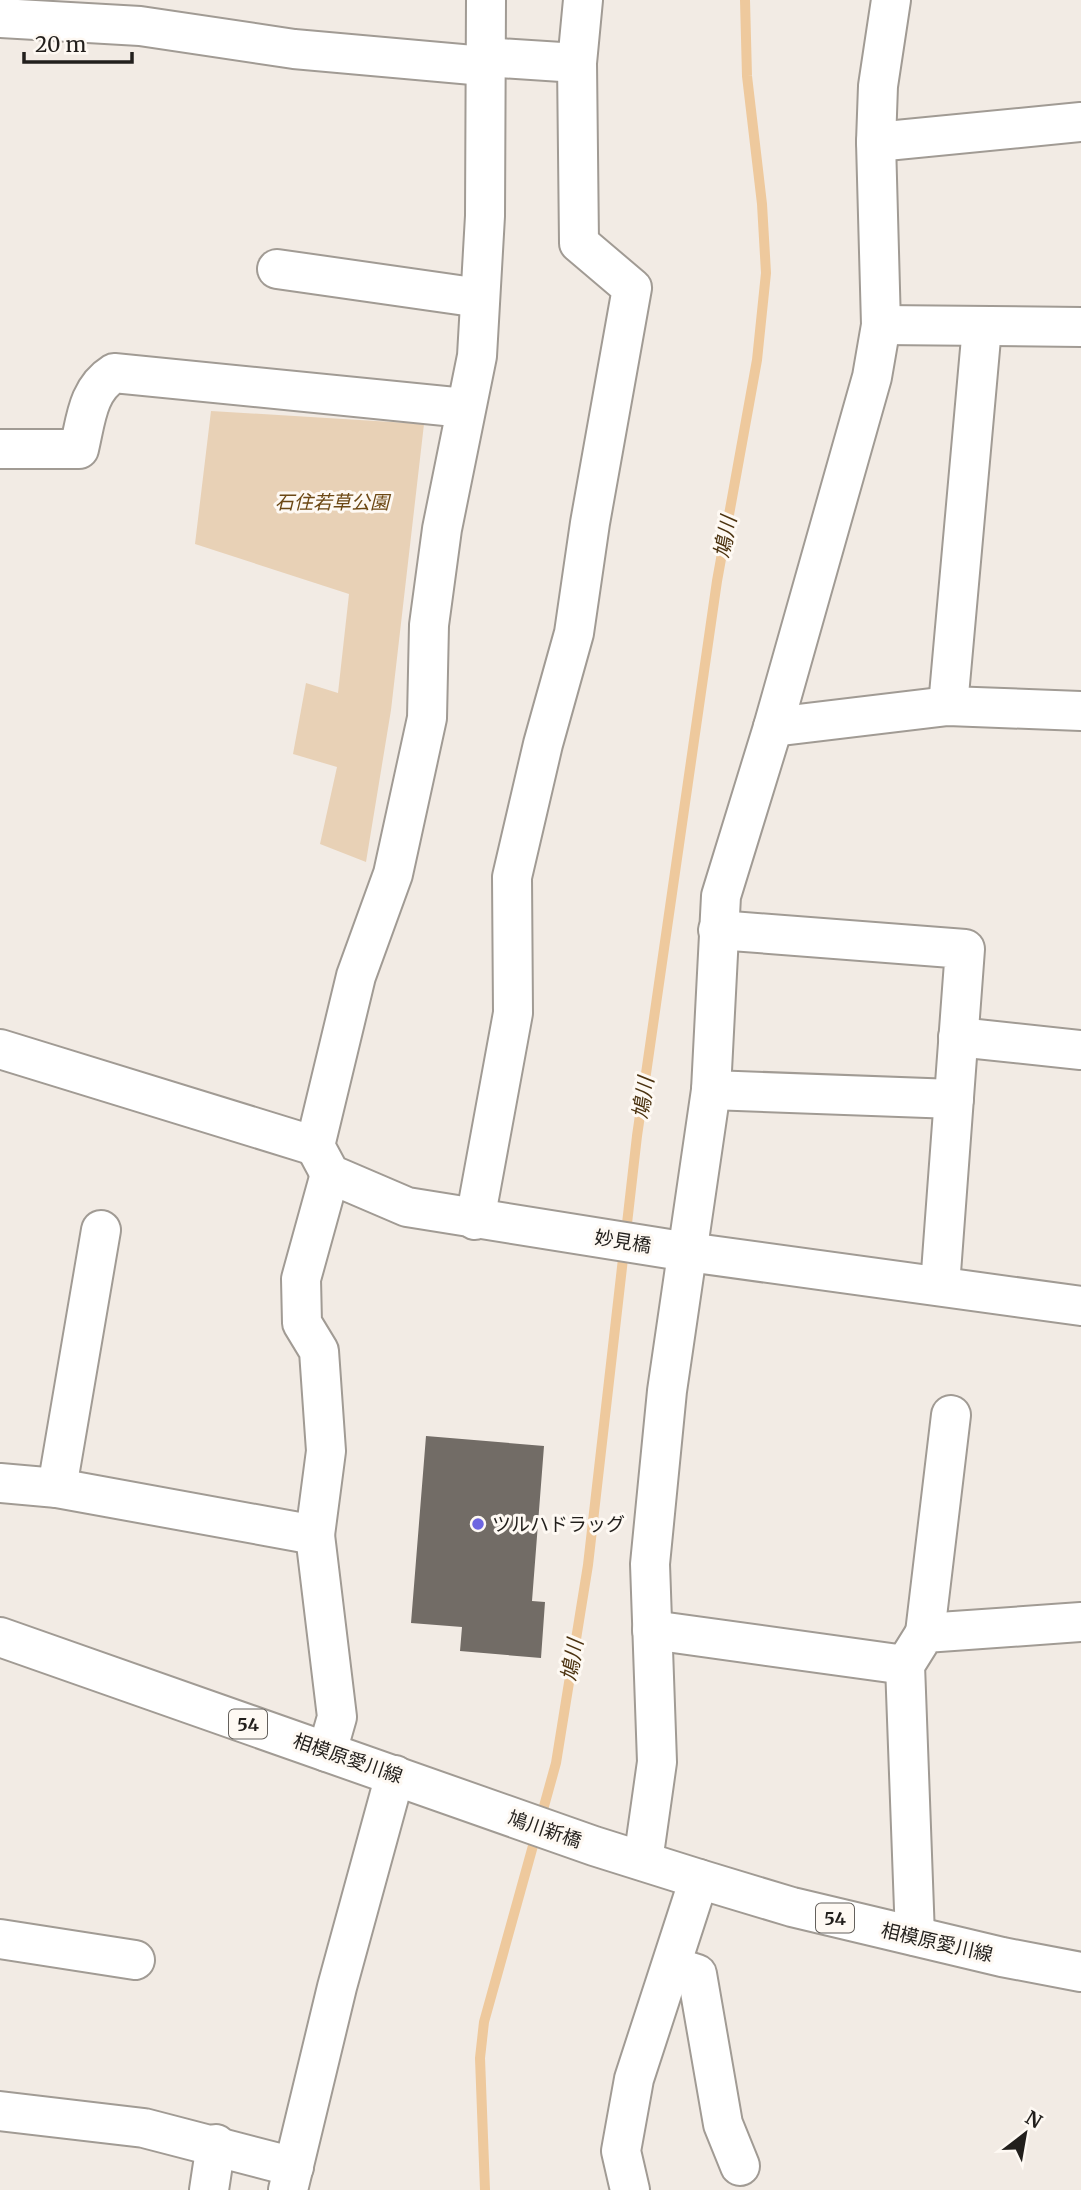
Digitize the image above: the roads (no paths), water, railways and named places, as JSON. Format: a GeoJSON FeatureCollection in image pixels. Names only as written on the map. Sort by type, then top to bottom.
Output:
{"type":"FeatureCollection","features":[{"type":"Feature","properties":{"kind":"street"},"geometry":{"type":"LineString","coordinates":[[327,1752],[337,1717],[314,1535],[326,1451],[319,1351],[302,1322],[300,1279],[356,976],[393,874],[427,718],[429,625],[442,530],[477,356],[485,216],[486,0]]}},
{"type":"Feature","properties":{"kind":"street"},"geometry":{"type":"LineString","coordinates":[[475,1220],[513,1013],[512,877],[543,744],[574,633],[590,523],[632,288],[579,243],[577,63],[583,0]]}},
{"type":"Feature","properties":{"kind":"street"},"geometry":{"type":"LineString","coordinates":[[643,1861],[657,1762],[650,1564],[680,1250],[690,1225],[712,1090],[721,896],[774,727],[872,377],[881,324],[876,142],[878,86],[891,0]]}},
{"type":"Feature","properties":{"kind":"street"},"geometry":{"type":"LineString","coordinates":[[0,18],[139,13],[294,49],[484,62],[577,63]]}},
{"type":"Feature","properties":{"kind":"street"},"geometry":{"type":"LineString","coordinates":[[876,142],[1081,122]]}},
{"type":"Feature","properties":{"kind":"street"},"geometry":{"type":"LineString","coordinates":[[277,269],[480,298]]}},
{"type":"Feature","properties":{"kind":"street"},"geometry":{"type":"LineString","coordinates":[[881,324],[1081,327]]}},
{"type":"Feature","properties":{"kind":"street"},"geometry":{"type":"LineString","coordinates":[[948,706],[982,327]]}},
{"type":"Feature","properties":{"kind":"street"},"geometry":{"type":"LineString","coordinates":[[0,449],[79,449],[91,398],[100,381],[114,373],[465,408]]}},
{"type":"Feature","properties":{"kind":"street"},"geometry":{"type":"LineString","coordinates":[[774,727],[948,706],[1081,711]]}},
{"type":"Feature","properties":{"kind":"street"},"geometry":{"type":"LineString","coordinates":[[718,930],[965,949],[940,1286]]}},
{"type":"Feature","properties":{"kind":"street"},"geometry":{"type":"LineString","coordinates":[[958,1037],[1081,1050]]}},
{"type":"Feature","properties":{"kind":"street","name":"妙見橋"},"geometry":{"type":"LineString","coordinates":[[0,1049],[323,1160],[407,1207],[475,1220],[1081,1306]]}},
{"type":"Feature","properties":{"kind":"street"},"geometry":{"type":"LineString","coordinates":[[712,1090],[954,1100]]}},
{"type":"Feature","properties":{"kind":"street"},"geometry":{"type":"LineString","coordinates":[[57,1488],[101,1230]]}},
{"type":"Feature","properties":{"kind":"street"},"geometry":{"type":"LineString","coordinates":[[915,1937],[905,1665],[925,1633],[951,1415]]}},
{"type":"Feature","properties":{"kind":"street"},"geometry":{"type":"LineString","coordinates":[[0,1483],[57,1488],[314,1535]]}},
{"type":"Feature","properties":{"kind":"street"},"geometry":{"type":"LineString","coordinates":[[925,1633],[1081,1622]]}},
{"type":"Feature","properties":{"kind":"street"},"geometry":{"type":"LineString","coordinates":[[652,1630],[905,1665]]}},
{"type":"Feature","properties":{"kind":"street","name":"相模原愛川線"},"geometry":{"type":"LineString","coordinates":[[0,1637],[497,1812]]}},
{"type":"Feature","properties":{"kind":"street"},"geometry":{"type":"LineString","coordinates":[[0,2111],[144,2128],[216,2144],[291,2178],[337,1987],[395,1775]]}},
{"type":"Feature","properties":{"kind":"street","name":"鳩川新橋"},"geometry":{"type":"LineString","coordinates":[[497,1812],[594,1846]]}},
{"type":"Feature","properties":{"kind":"street","name":"相模原愛川線"},"geometry":{"type":"LineString","coordinates":[[594,1846],[792,1907],[915,1937],[1081,1972]]}},
{"type":"Feature","properties":{"kind":"street"},"geometry":{"type":"LineString","coordinates":[[630,2190],[621,2151],[634,2079],[699,1879]]}},
{"type":"Feature","properties":{"kind":"street"},"geometry":{"type":"LineString","coordinates":[[0,1939],[135,1961]]}},
{"type":"Feature","properties":{"kind":"street"},"geometry":{"type":"LineString","coordinates":[[672,1966],[697,1975],[723,2124],[740,2165]]}},
{"type":"Feature","properties":{"kind":"street"},"geometry":{"type":"LineString","coordinates":[[209,2190],[216,2144]]}},
{"type":"Feature","properties":{"kind":"waterway","name":"鳩川"},"geometry":{"type":"LineString","coordinates":[[485,2190],[480,2058],[484,2022],[556,1763],[588,1565],[637,1136],[717,581],[757,360],[766,273],[762,204],[747,76],[745,0]]}},
{"type":"Feature","properties":{"kind":"place","name":"ツルハドラッグ"},"geometry":{"type":"Point","coordinates":[478,1524]}},
{"type":"Feature","properties":{"kind":"park label","name":"石住若草公園"},"geometry":{"type":"Point","coordinates":[332,502]}}]}
